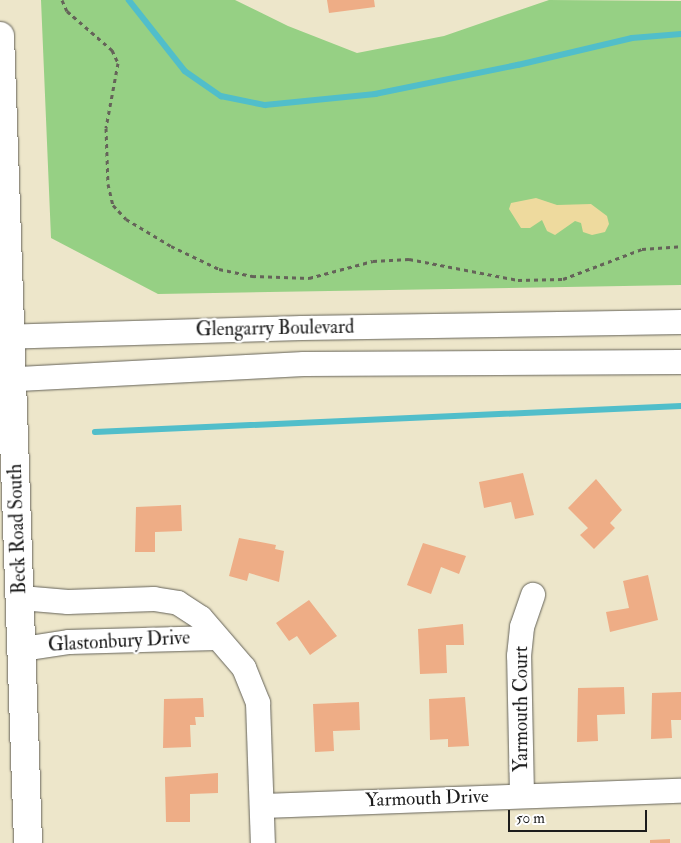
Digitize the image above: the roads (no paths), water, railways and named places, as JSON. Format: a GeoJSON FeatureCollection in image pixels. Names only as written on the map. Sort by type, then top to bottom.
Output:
{"type":"FeatureCollection","features":[{"type":"Feature","properties":{"kind":"main road","name":"Beck Road South"},"geometry":{"type":"LineString","coordinates":[[0,36],[6,379],[21,598],[28,843]]}},
{"type":"Feature","properties":{"kind":"street","name":"Glengarry Boulevard"},"geometry":{"type":"LineString","coordinates":[[6,337],[681,322]]}},
{"type":"Feature","properties":{"kind":"street"},"geometry":{"type":"LineString","coordinates":[[549,362],[550,324]]}},
{"type":"Feature","properties":{"kind":"street","name":"Glengarry Boulevard"},"geometry":{"type":"LineString","coordinates":[[6,379],[304,364],[681,362]]}},
{"type":"Feature","properties":{"kind":"street","name":"Yarmouth Court"},"geometry":{"type":"LineString","coordinates":[[522,795],[519,656],[522,627],[533,595]]}},
{"type":"Feature","properties":{"kind":"street","name":"Glastonbury Drive"},"geometry":{"type":"LineString","coordinates":[[21,598],[68,602],[154,599],[178,603],[201,618],[216,638],[244,668],[258,703],[263,843]]}},
{"type":"Feature","properties":{"kind":"street","name":"Glastonbury Drive"},"geometry":{"type":"LineString","coordinates":[[23,649],[69,642],[216,638]]}},
{"type":"Feature","properties":{"kind":"street","name":"Yarmouth Drive"},"geometry":{"type":"LineString","coordinates":[[262,806],[681,790]]}},
{"type":"Feature","properties":{"kind":"waterway"},"geometry":{"type":"LineString","coordinates":[[129,0],[185,71],[221,96],[265,105],[375,94],[518,65],[632,38],[681,34]]}},
{"type":"Feature","properties":{"kind":"waterway"},"geometry":{"type":"LineString","coordinates":[[95,432],[681,406]]}}]}
